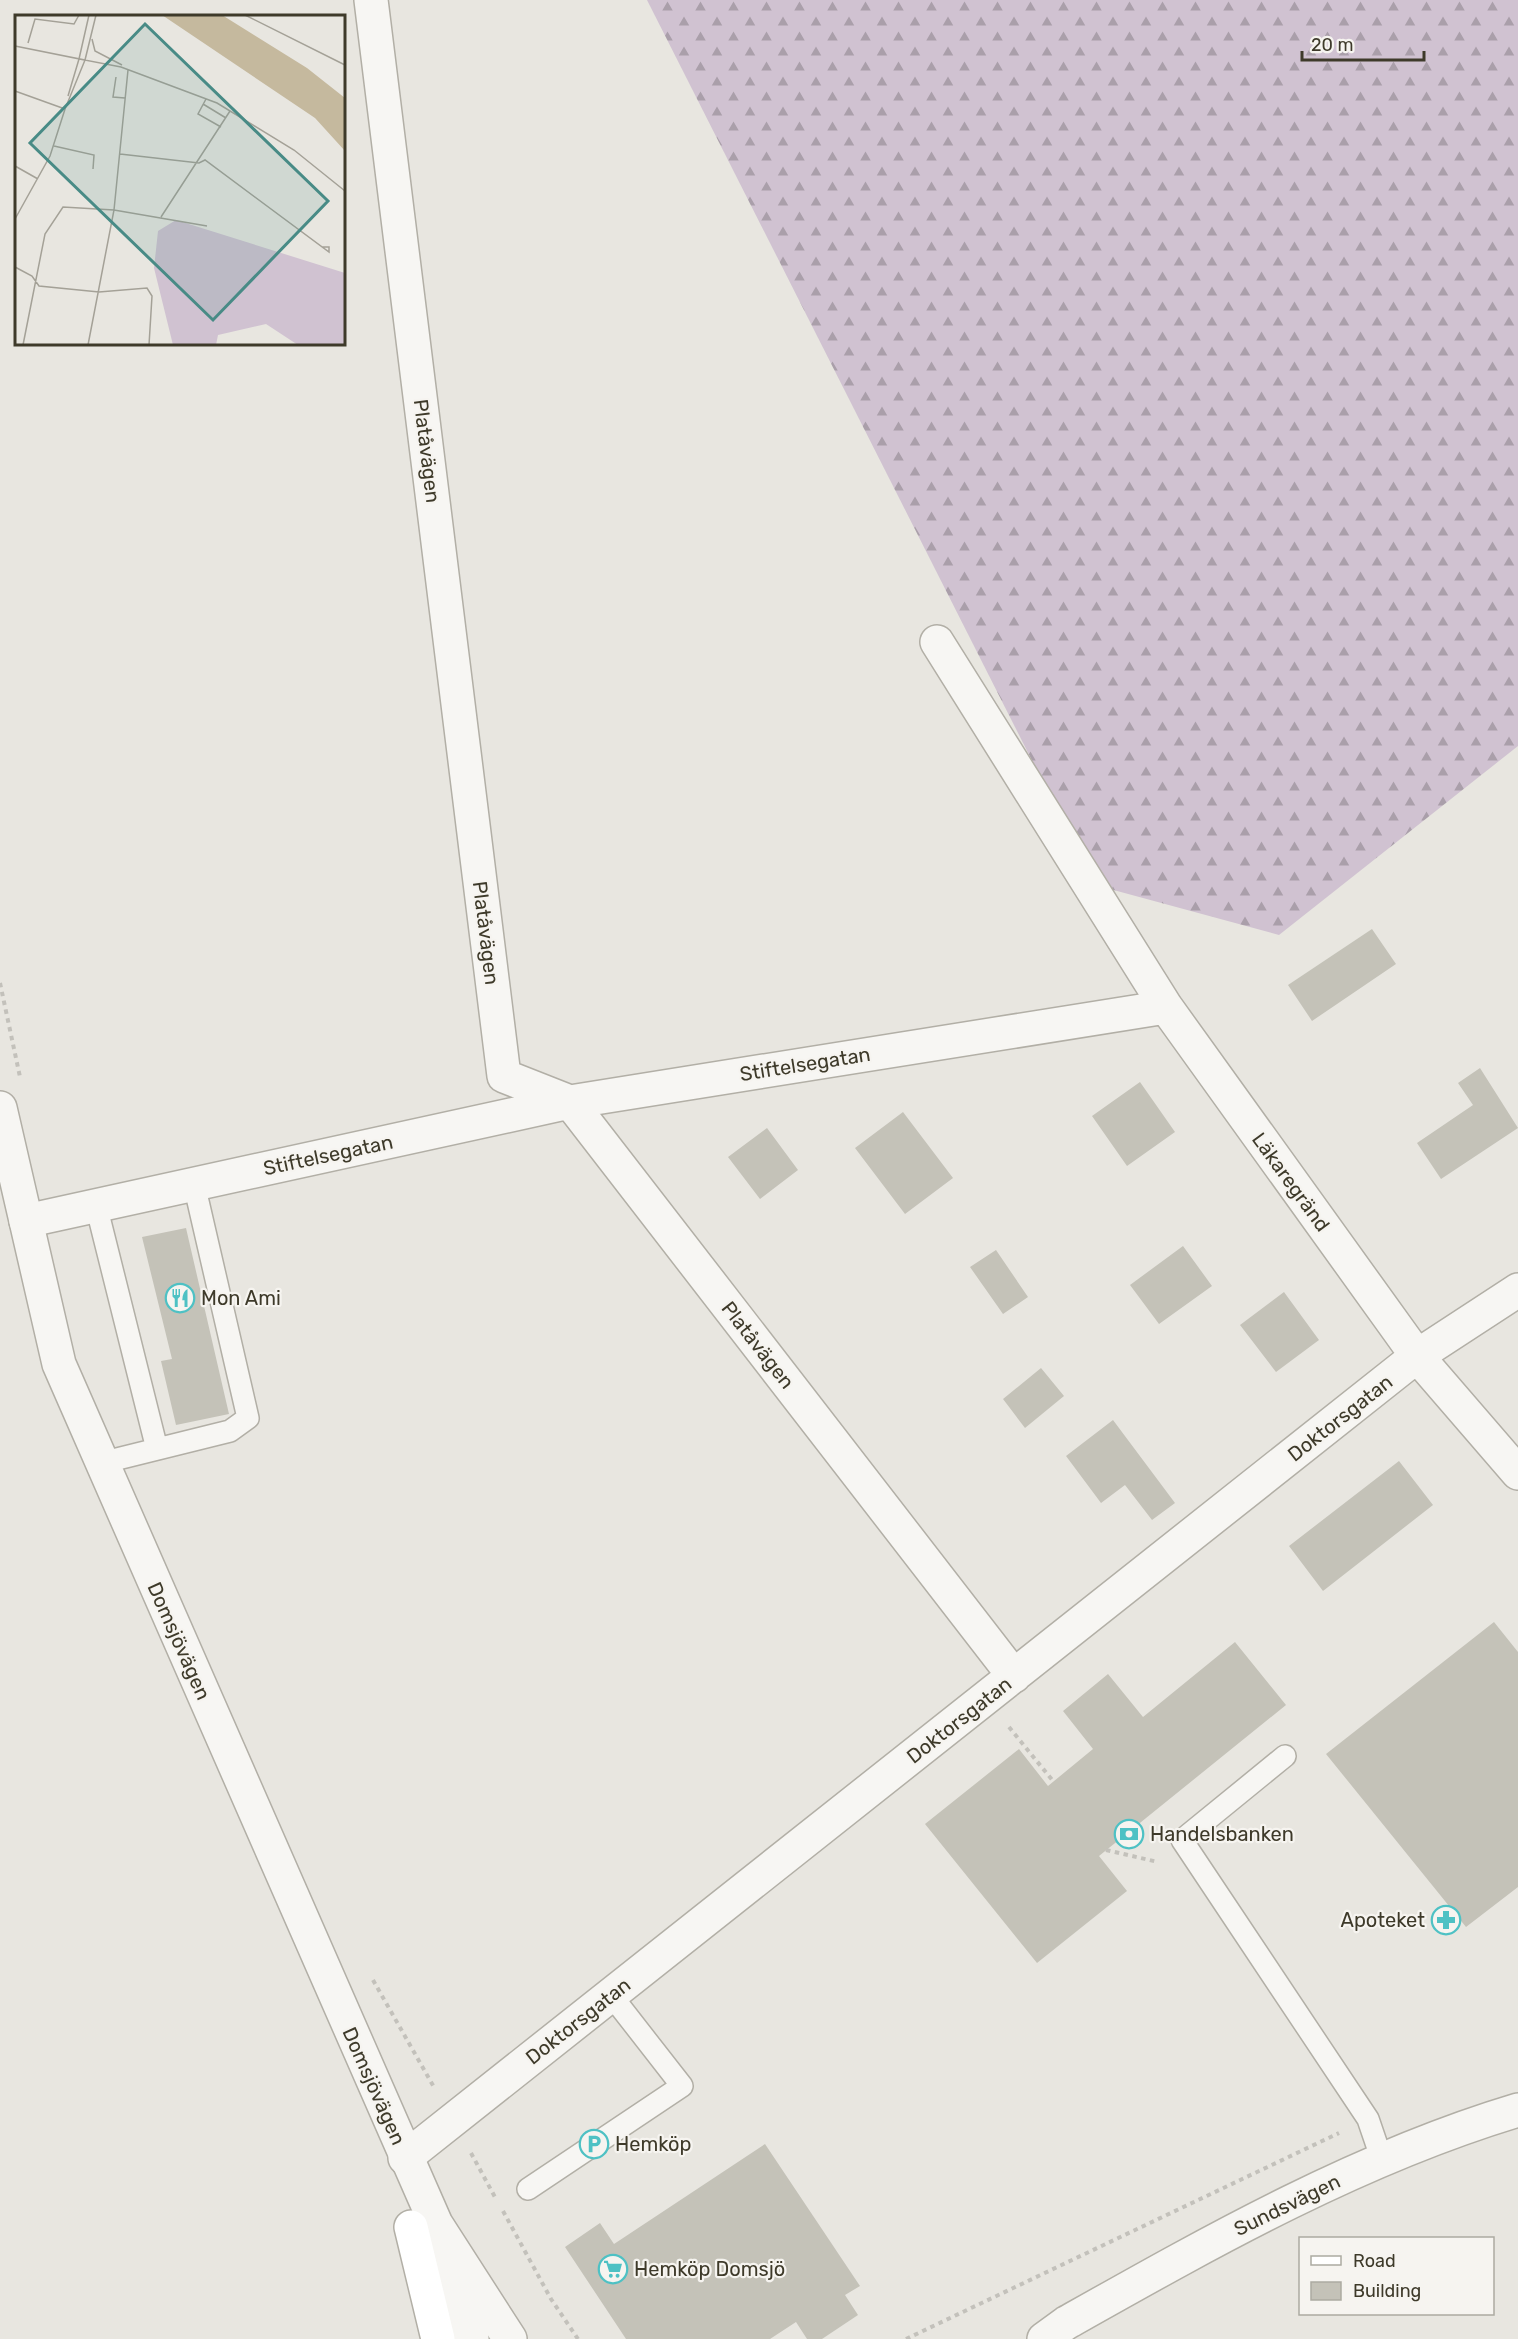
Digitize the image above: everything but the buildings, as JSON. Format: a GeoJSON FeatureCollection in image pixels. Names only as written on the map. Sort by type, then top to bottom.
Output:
{"type":"FeatureCollection","features":[{"type":"Feature","properties":{"kind":"main road"},"geometry":{"type":"LineString","coordinates":[[411,2227],[438,2339]]}},
{"type":"Feature","properties":{"kind":"street","name":"Platåvägen"},"geometry":{"type":"LineString","coordinates":[[371,0],[504,1076],[570,1102],[1014,1676]]}},
{"type":"Feature","properties":{"kind":"street"},"geometry":{"type":"LineString","coordinates":[[937,642],[1166,1007]]}},
{"type":"Feature","properties":{"kind":"street","name":"Stiftelsegatan"},"geometry":{"type":"LineString","coordinates":[[26,1221],[570,1102],[1166,1007]]}},
{"type":"Feature","properties":{"kind":"street","name":"Läkaregränd"},"geometry":{"type":"LineString","coordinates":[[1166,1007],[1417,1356],[1518,1473]]}},
{"type":"Feature","properties":{"kind":"street","name":"Domsjövägen"},"geometry":{"type":"LineString","coordinates":[[0,1108],[58,1364],[405,2158],[436,2224],[510,2339]]}},
{"type":"Feature","properties":{"kind":"street","name":"Doktorsgatan"},"geometry":{"type":"LineString","coordinates":[[405,2158],[1417,1356],[1518,1290]]}},
{"type":"Feature","properties":{"kind":"street","name":"Sundsvägen"},"geometry":{"type":"LineString","coordinates":[[1024,2339],[1060,2334],[1247,2223],[1382,2160],[1476,2123],[1518,2110]]}},
{"type":"Feature","properties":{"kind":"street","name":"Domsjövägen"},"geometry":{"type":"LineString","coordinates":[[405,2158],[411,2227],[472,2339]]}},
{"type":"Feature","properties":{"kind":"lane"},"geometry":{"type":"LineString","coordinates":[[102,1463],[230,1431],[248,1418],[194,1184]]}},
{"type":"Feature","properties":{"kind":"lane"},"geometry":{"type":"LineString","coordinates":[[96,1205],[157,1449]]}},
{"type":"Feature","properties":{"kind":"lane"},"geometry":{"type":"LineString","coordinates":[[1285,1756],[1182,1840],[1368,2119],[1382,2160]]}},
{"type":"Feature","properties":{"kind":"lane"},"geometry":{"type":"LineString","coordinates":[[528,2190],[682,2086],[611,1995]]}},
{"type":"Feature","properties":{"kind":"path"},"geometry":{"type":"LineString","coordinates":[[0,983],[22,1084]]}},
{"type":"Feature","properties":{"kind":"path"},"geometry":{"type":"LineString","coordinates":[[986,1698],[1053,1781]]}},
{"type":"Feature","properties":{"kind":"path"},"geometry":{"type":"LineString","coordinates":[[369,1972],[551,2299],[578,2339]]}},
{"type":"Feature","properties":{"kind":"green space"},"geometry":{"type":"Polygon","coordinates":[[[647,0],[1518,0],[1518,746],[1279,935],[1095,885],[647,0]]]}},
{"type":"Feature","properties":{"kind":"place","name":"Mon Ami"},"geometry":{"type":"Point","coordinates":[180,1298]}},
{"type":"Feature","properties":{"kind":"place","name":"Handelsbanken"},"geometry":{"type":"Point","coordinates":[1129,1834]}},
{"type":"Feature","properties":{"kind":"place","name":"Apoteket"},"geometry":{"type":"Point","coordinates":[1446,1920]}},
{"type":"Feature","properties":{"kind":"place","name":"Hemköp"},"geometry":{"type":"Point","coordinates":[594,2144]}},
{"type":"Feature","properties":{"kind":"place","name":"Hemköp Domsjö"},"geometry":{"type":"Point","coordinates":[613,2269]}}]}
